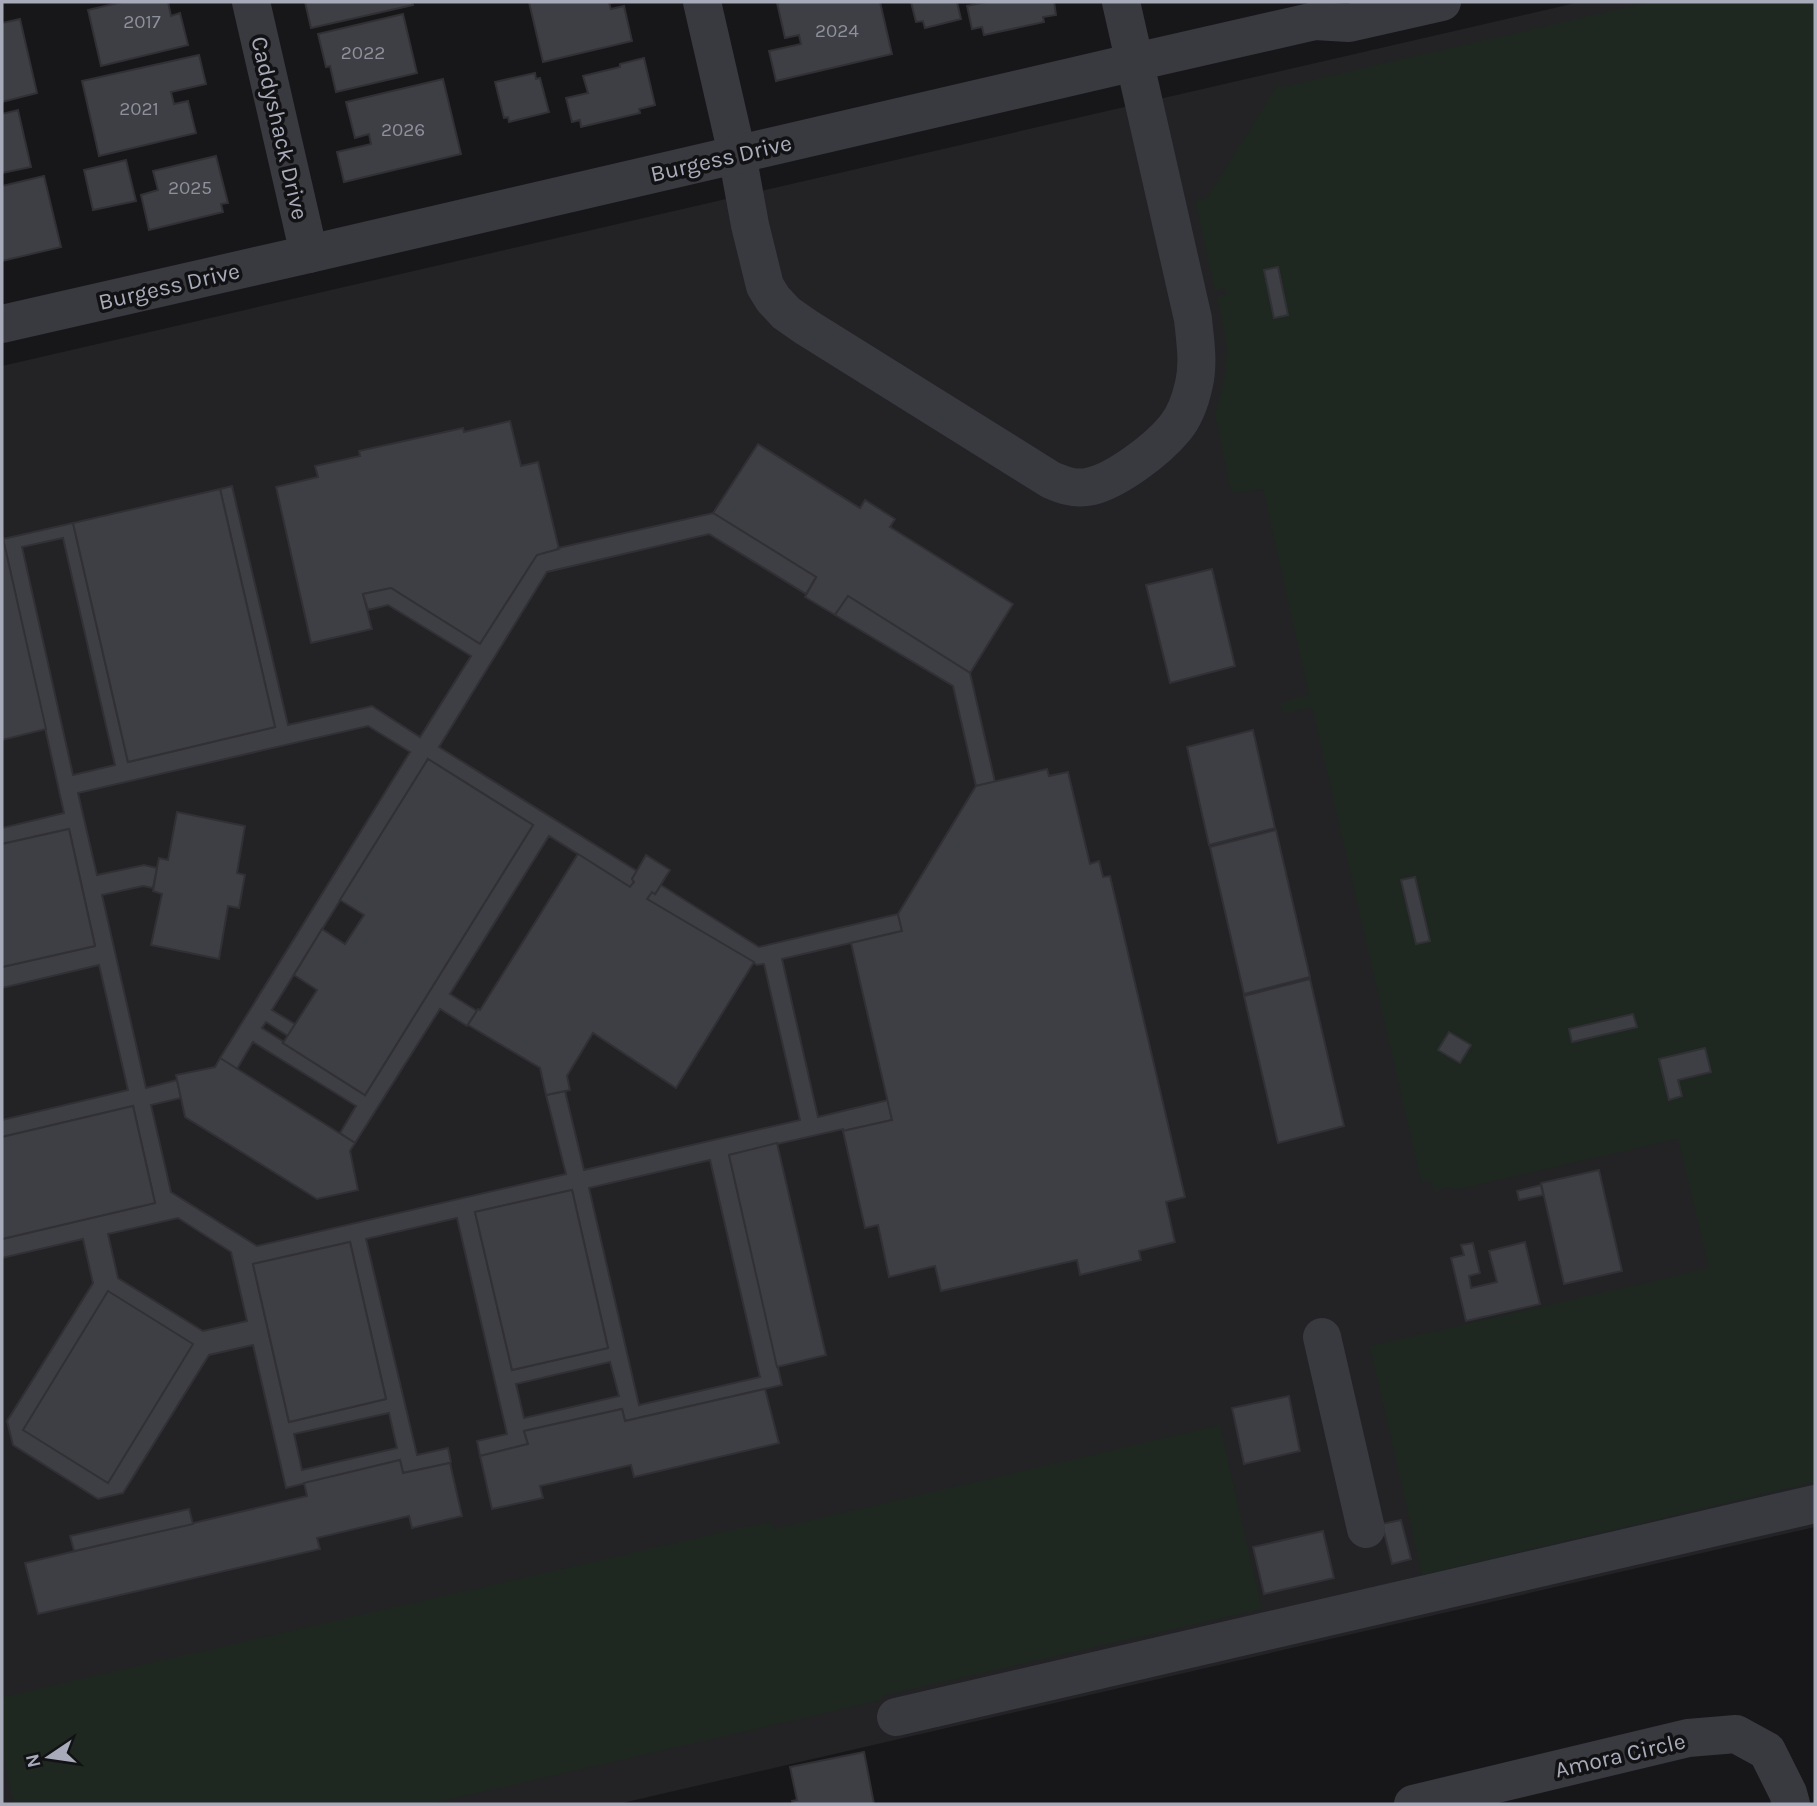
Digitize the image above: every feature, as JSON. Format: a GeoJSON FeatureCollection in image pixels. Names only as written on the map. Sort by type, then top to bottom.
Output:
{"type":"FeatureCollection","features":[{"type":"Feature","properties":{"kind":"street","name":"Caddyshack Drive"},"geometry":{"type":"LineString","coordinates":[[251,2],[309,254]]}},
{"type":"Feature","properties":{"kind":"street"},"geometry":{"type":"LineString","coordinates":[[702,2],[737,154],[750,225],[765,286],[773,299],[786,313],[1051,480],[1068,487],[1084,488],[1120,475],[1177,427],[1195,382],[1197,364],[1193,319],[1121,2]]}},
{"type":"Feature","properties":{"kind":"street","name":"Burgess Drive"},"geometry":{"type":"LineString","coordinates":[[2,324],[1315,21],[1349,23],[1441,2]]}},
{"type":"Feature","properties":{"kind":"street"},"geometry":{"type":"LineString","coordinates":[[1322,1337],[1366,1529]]}},
{"type":"Feature","properties":{"kind":"street"},"geometry":{"type":"LineString","coordinates":[[896,1717],[1815,1504]]}},
{"type":"Feature","properties":{"kind":"street","name":"Amora Circle"},"geometry":{"type":"LineString","coordinates":[[1428,1803],[1688,1738],[1736,1734],[1767,1751],[1791,1804]]}},
{"type":"Feature","properties":{"kind":"shaded area"},"geometry":{"type":"Polygon","coordinates":[[[1580,2],[1815,2],[1815,1527],[618,1804],[2,1804],[2,366],[1580,2]]]}},
{"type":"Feature","properties":{"kind":"shaded area"},"geometry":{"type":"Polygon","coordinates":[[[1650,2],[1815,2],[1815,1482],[1422,1575],[1370,1346],[1709,1268],[1678,1139],[1455,1190],[1450,1187],[1434,1191],[1431,1181],[1421,1181],[1312,707],[1287,713],[1280,707],[1283,702],[1309,695],[1263,489],[1237,493],[1230,487],[1215,414],[1224,380],[1227,351],[1217,296],[1227,294],[1225,288],[1215,291],[1195,201],[1207,198],[1278,84],[1281,87],[1650,2]]]}},
{"type":"Feature","properties":{"kind":"shaded area"},"geometry":{"type":"Polygon","coordinates":[[[1220,1425],[1262,1609],[430,1804],[14,1804],[2,1752],[2,1697],[740,1528],[771,1522],[773,1529],[1220,1425]]]}},
{"type":"Feature","properties":{"kind":"building"},"geometry":{"type":"Polygon","coordinates":[[[122,2],[168,2],[171,16],[180,13],[188,45],[101,66],[88,10],[122,2]]]}},
{"type":"Feature","properties":{"kind":"building"},"geometry":{"type":"Polygon","coordinates":[[[305,2],[412,2],[413,5],[311,28],[305,2]]]}},
{"type":"Feature","properties":{"kind":"building"},"geometry":{"type":"Polygon","coordinates":[[[529,2],[615,2],[609,3],[611,9],[624,6],[632,41],[543,62],[529,2]]]}},
{"type":"Feature","properties":{"kind":"building"},"geometry":{"type":"Polygon","coordinates":[[[880,2],[892,54],[776,81],[769,51],[801,44],[799,35],[785,38],[777,3],[880,2]]]}},
{"type":"Feature","properties":{"kind":"building"},"geometry":{"type":"Polygon","coordinates":[[[911,2],[957,2],[961,19],[925,28],[923,21],[916,22],[911,2]]]}},
{"type":"Feature","properties":{"kind":"building"},"geometry":{"type":"Polygon","coordinates":[[[986,2],[1054,2],[1056,15],[1043,17],[1044,22],[984,35],[982,27],[972,29],[967,6],[986,2]]]}},
{"type":"Feature","properties":{"kind":"building"},"geometry":{"type":"Polygon","coordinates":[[[403,14],[417,73],[336,92],[330,66],[326,67],[318,34],[403,14]]]}},
{"type":"Feature","properties":{"kind":"building"},"geometry":{"type":"Polygon","coordinates":[[[20,19],[37,93],[2,102],[2,23],[20,19]]]}},
{"type":"Feature","properties":{"kind":"building"},"geometry":{"type":"Polygon","coordinates":[[[199,55],[206,84],[171,92],[174,104],[188,101],[196,133],[99,156],[82,81],[199,55]]]}},
{"type":"Feature","properties":{"kind":"building"},"geometry":{"type":"Polygon","coordinates":[[[644,58],[655,105],[639,109],[640,113],[581,127],[580,120],[572,122],[566,98],[588,93],[583,76],[644,58]]]}},
{"type":"Feature","properties":{"kind":"building"},"geometry":{"type":"Polygon","coordinates":[[[535,73],[536,79],[540,78],[549,112],[509,122],[508,117],[504,118],[495,82],[535,73]]]}},
{"type":"Feature","properties":{"kind":"building"},"geometry":{"type":"Polygon","coordinates":[[[443,79],[461,154],[344,182],[337,152],[371,144],[369,134],[355,138],[346,102],[443,79]]]}},
{"type":"Feature","properties":{"kind":"building"},"geometry":{"type":"Polygon","coordinates":[[[18,110],[31,167],[2,173],[2,114],[18,110]]]}},
{"type":"Feature","properties":{"kind":"building"},"geometry":{"type":"Polygon","coordinates":[[[216,156],[228,203],[221,204],[223,212],[149,230],[141,195],[158,190],[153,171],[216,156]]]}},
{"type":"Feature","properties":{"kind":"building"},"geometry":{"type":"Polygon","coordinates":[[[126,160],[136,201],[93,210],[84,170],[126,160]]]}},
{"type":"Feature","properties":{"kind":"building"},"geometry":{"type":"Polygon","coordinates":[[[44,176],[61,247],[2,261],[2,186],[44,176]]]}},
{"type":"Feature","properties":{"kind":"building"},"geometry":{"type":"Polygon","coordinates":[[[1278,267],[1288,315],[1274,318],[1264,270],[1278,267]]]}},
{"type":"Feature","properties":{"kind":"building"},"geometry":{"type":"Polygon","coordinates":[[[510,421],[521,466],[538,462],[559,549],[537,555],[480,644],[391,588],[363,594],[372,629],[311,643],[276,487],[318,477],[315,466],[360,456],[359,451],[463,428],[464,432],[510,421]]]}},
{"type":"Feature","properties":{"kind":"building"},"geometry":{"type":"Polygon","coordinates":[[[758,444],[860,508],[865,500],[895,519],[890,527],[1013,604],[970,673],[848,596],[835,615],[805,597],[816,577],[713,513],[758,444]]]}},
{"type":"Feature","properties":{"kind":"building"},"geometry":{"type":"Polygon","coordinates":[[[232,486],[288,725],[372,706],[420,737],[471,656],[388,605],[368,610],[363,594],[391,588],[480,644],[537,555],[713,513],[816,577],[806,594],[709,534],[547,572],[439,747],[637,871],[632,879],[634,882],[630,887],[549,836],[450,994],[477,1011],[467,1026],[440,1009],[355,1143],[340,1133],[356,1106],[253,1042],[237,1069],[220,1058],[410,752],[368,726],[78,793],[97,875],[144,865],[157,868],[153,888],[143,886],[102,895],[146,1088],[177,1080],[181,1098],[151,1105],[171,1192],[257,1246],[566,1174],[546,1095],[565,1091],[584,1170],[800,1120],[764,964],[757,965],[647,899],[652,892],[655,894],[661,885],[759,947],[898,914],[902,931],[782,959],[818,1117],[888,1100],[892,1120],[729,1155],[782,1385],[625,1421],[622,1409],[524,1431],[528,1444],[480,1456],[477,1441],[507,1434],[457,1218],[366,1239],[417,1455],[448,1448],[450,1463],[403,1473],[400,1460],[286,1488],[253,1345],[209,1355],[123,1493],[98,1499],[13,1445],[7,1421],[93,1283],[83,1239],[2,1258],[2,1239],[155,1203],[133,1106],[2,1137],[2,1120],[128,1090],[99,965],[2,988],[2,967],[95,946],[69,829],[2,844],[2,828],[64,813],[3,539],[73,523],[128,762],[275,727],[220,489],[232,486]],[[63,538],[22,547],[73,775],[115,765],[63,538]],[[428,759],[272,1010],[295,1024],[288,1036],[266,1022],[262,1028],[365,1095],[533,825],[428,759]],[[710,1160],[589,1188],[639,1405],[760,1377],[710,1160]],[[572,1190],[475,1212],[512,1370],[608,1348],[572,1190]],[[178,1218],[108,1234],[118,1278],[203,1331],[247,1321],[231,1252],[178,1218]],[[350,1242],[253,1264],[289,1422],[386,1399],[350,1242]],[[610,1362],[516,1384],[524,1418],[619,1396],[610,1362]],[[389,1413],[294,1434],[302,1470],[397,1448],[389,1413]]]}},
{"type":"Feature","properties":{"kind":"building"},"geometry":{"type":"Polygon","coordinates":[[[220,489],[275,727],[128,762],[73,523],[220,489]]]}},
{"type":"Feature","properties":{"kind":"building"},"geometry":{"type":"Polygon","coordinates":[[[2,534],[46,729],[2,740],[2,534]]]}},
{"type":"Feature","properties":{"kind":"building"},"geometry":{"type":"Polygon","coordinates":[[[1212,569],[1235,666],[1170,683],[1146,585],[1212,569]]]}},
{"type":"Feature","properties":{"kind":"building"},"geometry":{"type":"Polygon","coordinates":[[[848,596],[970,673],[995,782],[976,786],[953,686],[835,615],[848,596]]]}},
{"type":"Feature","properties":{"kind":"building"},"geometry":{"type":"Polygon","coordinates":[[[1253,730],[1275,828],[1209,845],[1187,747],[1253,730]]]}},
{"type":"Feature","properties":{"kind":"building"},"geometry":{"type":"Polygon","coordinates":[[[428,759],[533,825],[365,1095],[283,1043],[317,990],[294,975],[322,929],[345,944],[364,915],[340,900],[428,759]]]}},
{"type":"Feature","properties":{"kind":"building"},"geometry":{"type":"Polygon","coordinates":[[[1047,769],[1049,776],[1068,772],[1090,864],[1099,861],[1103,877],[1110,876],[1185,1197],[1166,1202],[1175,1242],[1139,1251],[1141,1260],[1080,1275],[1077,1260],[941,1291],[935,1266],[889,1277],[878,1225],[865,1228],[843,1131],[892,1120],[851,943],[902,931],[898,914],[976,786],[1047,769]]]}},
{"type":"Feature","properties":{"kind":"building"},"geometry":{"type":"Polygon","coordinates":[[[177,812],[245,826],[237,873],[245,875],[239,908],[228,906],[219,959],[151,945],[162,894],[153,891],[157,868],[159,858],[168,860],[177,812]]]}},
{"type":"Feature","properties":{"kind":"building"},"geometry":{"type":"Polygon","coordinates":[[[69,829],[95,946],[2,967],[2,844],[69,829]]]}},
{"type":"Feature","properties":{"kind":"building"},"geometry":{"type":"Polygon","coordinates":[[[1276,830],[1310,977],[1244,994],[1210,847],[1276,830]]]}},
{"type":"Feature","properties":{"kind":"building"},"geometry":{"type":"Polygon","coordinates":[[[578,854],[630,887],[646,855],[670,870],[655,894],[652,892],[647,899],[754,962],[676,1088],[593,1033],[567,1076],[570,1090],[546,1095],[540,1068],[468,1025],[578,854]]]}},
{"type":"Feature","properties":{"kind":"building"},"geometry":{"type":"Polygon","coordinates":[[[1415,877],[1430,941],[1416,944],[1401,880],[1415,877]]]}},
{"type":"Feature","properties":{"kind":"building"},"geometry":{"type":"Polygon","coordinates":[[[1310,979],[1344,1126],[1278,1143],[1244,996],[1310,979]]]}},
{"type":"Feature","properties":{"kind":"building"},"geometry":{"type":"Polygon","coordinates":[[[1633,1014],[1637,1027],[1572,1042],[1569,1029],[1633,1014]]]}},
{"type":"Feature","properties":{"kind":"building"},"geometry":{"type":"Polygon","coordinates":[[[1449,1032],[1471,1045],[1460,1063],[1438,1050],[1449,1032]]]}},
{"type":"Feature","properties":{"kind":"building"},"geometry":{"type":"Polygon","coordinates":[[[1705,1048],[1711,1072],[1678,1080],[1682,1096],[1669,1100],[1659,1059],[1705,1048]]]}},
{"type":"Feature","properties":{"kind":"building"},"geometry":{"type":"Polygon","coordinates":[[[220,1058],[355,1143],[350,1151],[358,1190],[317,1199],[185,1117],[176,1075],[215,1067],[220,1058]]]}},
{"type":"Feature","properties":{"kind":"building"},"geometry":{"type":"Polygon","coordinates":[[[133,1106],[155,1203],[2,1239],[2,1137],[133,1106]]]}},
{"type":"Feature","properties":{"kind":"building"},"geometry":{"type":"Polygon","coordinates":[[[777,1143],[826,1355],[777,1367],[729,1155],[777,1143]]]}},
{"type":"Feature","properties":{"kind":"building"},"geometry":{"type":"Polygon","coordinates":[[[1599,1170],[1622,1271],[1564,1284],[1541,1183],[1599,1170]]]}},
{"type":"Feature","properties":{"kind":"building"},"geometry":{"type":"Polygon","coordinates":[[[1541,1185],[1543,1195],[1519,1200],[1517,1191],[1541,1185]]]}},
{"type":"Feature","properties":{"kind":"building"},"geometry":{"type":"Polygon","coordinates":[[[572,1190],[608,1348],[512,1370],[475,1212],[572,1190]]]}},
{"type":"Feature","properties":{"kind":"building"},"geometry":{"type":"Polygon","coordinates":[[[350,1242],[386,1399],[289,1422],[253,1264],[350,1242]]]}},
{"type":"Feature","properties":{"kind":"building"},"geometry":{"type":"Polygon","coordinates":[[[1525,1242],[1540,1304],[1466,1321],[1451,1258],[1464,1255],[1461,1245],[1473,1243],[1480,1273],[1469,1276],[1471,1288],[1497,1282],[1489,1251],[1525,1242]]]}},
{"type":"Feature","properties":{"kind":"building"},"geometry":{"type":"Polygon","coordinates":[[[108,1291],[193,1344],[108,1483],[23,1430],[108,1291]]]}},
{"type":"Feature","properties":{"kind":"building"},"geometry":{"type":"Polygon","coordinates":[[[765,1389],[779,1443],[634,1477],[631,1465],[540,1486],[543,1498],[492,1509],[480,1456],[528,1444],[524,1431],[622,1409],[625,1421],[765,1389]]]}},
{"type":"Feature","properties":{"kind":"building"},"geometry":{"type":"Polygon","coordinates":[[[1289,1396],[1300,1451],[1244,1464],[1232,1408],[1289,1396]]]}},
{"type":"Feature","properties":{"kind":"building"},"geometry":{"type":"Polygon","coordinates":[[[400,1460],[403,1473],[450,1463],[462,1516],[412,1528],[409,1516],[317,1538],[320,1549],[38,1614],[25,1563],[307,1496],[304,1483],[400,1460]]]}},
{"type":"Feature","properties":{"kind":"building"},"geometry":{"type":"Polygon","coordinates":[[[189,1509],[193,1524],[74,1551],[70,1536],[189,1509]]]}},
{"type":"Feature","properties":{"kind":"building"},"geometry":{"type":"Polygon","coordinates":[[[1401,1520],[1411,1559],[1392,1564],[1382,1524],[1401,1520]]]}},
{"type":"Feature","properties":{"kind":"building"},"geometry":{"type":"Polygon","coordinates":[[[1323,1531],[1334,1578],[1264,1594],[1253,1547],[1323,1531]]]}},
{"type":"Feature","properties":{"kind":"building"},"geometry":{"type":"Polygon","coordinates":[[[864,1752],[874,1804],[793,1804],[792,1801],[797,1800],[790,1767],[864,1752]]]}}]}
